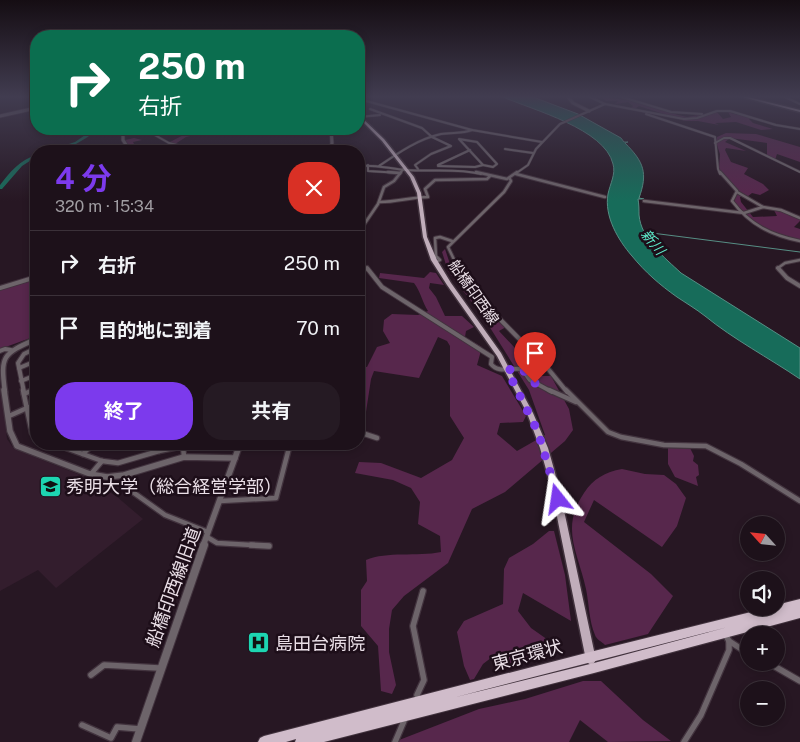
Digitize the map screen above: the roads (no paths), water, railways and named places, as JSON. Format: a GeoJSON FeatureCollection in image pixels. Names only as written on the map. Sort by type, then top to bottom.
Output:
{"type":"FeatureCollection","features":[{"type":"Feature","properties":{"kind":"highway","name":"東京環状"},"geometry":{"type":"LineString","coordinates":[[264,742],[590,657],[710,632],[726,637],[788,611],[800,604]]}},
{"type":"Feature","properties":{"kind":"highway","name":"東京環状"},"geometry":{"type":"LineString","coordinates":[[301,742],[594,668],[710,632],[788,611],[800,612]]}},
{"type":"Feature","properties":{"kind":"main road","name":"船橋印西線"},"geometry":{"type":"LineString","coordinates":[[373,132],[396,155],[416,184],[426,237],[435,262],[483,331],[530,413],[544,448],[555,487],[590,657],[594,668]]}},
{"type":"Feature","properties":{"kind":"street"},"geometry":{"type":"LineString","coordinates":[[428,132],[432,137],[451,146]]}},
{"type":"Feature","properties":{"kind":"street"},"geometry":{"type":"LineString","coordinates":[[379,166],[410,145],[444,133],[462,134],[468,132]]}},
{"type":"Feature","properties":{"kind":"street"},"geometry":{"type":"LineString","coordinates":[[481,132],[542,142]]}},
{"type":"Feature","properties":{"kind":"street"},"geometry":{"type":"LineString","coordinates":[[552,132],[534,153],[528,165],[510,179],[511,181],[504,192],[452,241],[447,250],[475,294],[538,358],[576,402],[603,428],[614,435],[664,445],[706,446],[741,464],[800,501]]}},
{"type":"Feature","properties":{"kind":"street"},"geometry":{"type":"LineString","coordinates":[[701,132],[716,138],[717,165],[720,175],[736,192],[763,207],[780,210],[800,218]]}},
{"type":"Feature","properties":{"kind":"street"},"geometry":{"type":"LineString","coordinates":[[154,135],[174,145]]}},
{"type":"Feature","properties":{"kind":"street"},"geometry":{"type":"LineString","coordinates":[[715,143],[724,138],[730,138],[759,150],[800,172]]}},
{"type":"Feature","properties":{"kind":"street"},"geometry":{"type":"LineString","coordinates":[[438,166],[475,167],[483,165],[493,167],[497,164],[490,154],[483,151],[482,146],[475,140],[459,139],[483,165]]}},
{"type":"Feature","properties":{"kind":"street"},"geometry":{"type":"LineString","coordinates":[[418,169],[415,166],[431,154],[463,142]]}},
{"type":"Feature","properties":{"kind":"street"},"geometry":{"type":"LineString","coordinates":[[505,149],[534,153]]}},
{"type":"Feature","properties":{"kind":"street"},"geometry":{"type":"LineString","coordinates":[[432,169],[470,150]]}},
{"type":"Feature","properties":{"kind":"street"},"geometry":{"type":"LineString","coordinates":[[365,165],[405,170],[465,170],[510,179]]}},
{"type":"Feature","properties":{"kind":"street"},"geometry":{"type":"LineString","coordinates":[[368,165],[368,171],[400,173]]}},
{"type":"Feature","properties":{"kind":"street"},"geometry":{"type":"LineString","coordinates":[[365,223],[380,202],[384,193],[384,187],[394,181],[405,170]]}},
{"type":"Feature","properties":{"kind":"street"},"geometry":{"type":"LineString","coordinates":[[516,174],[606,196]]}},
{"type":"Feature","properties":{"kind":"street"},"geometry":{"type":"LineString","coordinates":[[380,202],[399,202],[412,198],[428,197],[424,189],[435,180],[487,179],[490,176]]}},
{"type":"Feature","properties":{"kind":"street"},"geometry":{"type":"LineString","coordinates":[[736,192],[732,202],[757,227],[784,238],[800,240]]}},
{"type":"Feature","properties":{"kind":"street"},"geometry":{"type":"LineString","coordinates":[[644,201],[744,213],[763,207]]}},
{"type":"Feature","properties":{"kind":"street"},"geometry":{"type":"LineString","coordinates":[[435,262],[440,260],[436,256],[435,238],[440,237],[452,241]]}},
{"type":"Feature","properties":{"kind":"street"},"geometry":{"type":"LineString","coordinates":[[800,260],[790,261],[780,265],[778,268],[787,278],[800,286]]}},
{"type":"Feature","properties":{"kind":"street"},"geometry":{"type":"LineString","coordinates":[[365,267],[382,287],[492,357],[491,364],[494,368],[501,371],[522,368],[530,380],[564,398],[576,402]]}},
{"type":"Feature","properties":{"kind":"street"},"geometry":{"type":"LineString","coordinates":[[0,288],[30,279]]}},
{"type":"Feature","properties":{"kind":"street"},"geometry":{"type":"LineString","coordinates":[[0,351],[12,350],[30,342]]}},
{"type":"Feature","properties":{"kind":"street"},"geometry":{"type":"LineString","coordinates":[[12,350],[1,366],[10,431],[17,446],[90,474],[107,477],[124,475],[184,457],[235,458]]}},
{"type":"Feature","properties":{"kind":"street"},"geometry":{"type":"LineString","coordinates":[[30,352],[20,358],[19,368],[30,425]]}},
{"type":"Feature","properties":{"kind":"street"},"geometry":{"type":"LineString","coordinates":[[19,368],[30,364]]}},
{"type":"Feature","properties":{"kind":"street"},"geometry":{"type":"LineString","coordinates":[[21,381],[30,377]]}},
{"type":"Feature","properties":{"kind":"street"},"geometry":{"type":"LineString","coordinates":[[24,394],[30,392]]}},
{"type":"Feature","properties":{"kind":"street"},"geometry":{"type":"LineString","coordinates":[[9,416],[30,406]]}},
{"type":"Feature","properties":{"kind":"street"},"geometry":{"type":"LineString","coordinates":[[365,434],[377,438]]}},
{"type":"Feature","properties":{"kind":"street"},"geometry":{"type":"LineString","coordinates":[[73,450],[102,461],[118,463],[164,450]]}},
{"type":"Feature","properties":{"kind":"street"},"geometry":{"type":"LineString","coordinates":[[84,454],[88,450]]}},
{"type":"Feature","properties":{"kind":"street"},"geometry":{"type":"LineString","coordinates":[[183,450],[184,457]]}},
{"type":"Feature","properties":{"kind":"street","name":"船橋印西線旧道"},"geometry":{"type":"LineString","coordinates":[[136,742],[159,668],[238,450]]}},
{"type":"Feature","properties":{"kind":"street"},"geometry":{"type":"LineString","coordinates":[[220,501],[276,498],[288,450]]}},
{"type":"Feature","properties":{"kind":"street"},"geometry":{"type":"LineString","coordinates":[[90,474],[102,461]]}},
{"type":"Feature","properties":{"kind":"street"},"geometry":{"type":"LineString","coordinates":[[124,475],[123,484],[165,515],[208,534],[217,543],[269,546]]}},
{"type":"Feature","properties":{"kind":"street"},"geometry":{"type":"LineString","coordinates":[[417,695],[424,680],[413,626],[423,592]]}},
{"type":"Feature","properties":{"kind":"street"},"geometry":{"type":"LineString","coordinates":[[726,637],[740,647]]}},
{"type":"Feature","properties":{"kind":"street"},"geometry":{"type":"LineString","coordinates":[[684,742],[701,715],[729,650],[726,637]]}},
{"type":"Feature","properties":{"kind":"street"},"geometry":{"type":"LineString","coordinates":[[91,675],[104,665],[159,668]]}},
{"type":"Feature","properties":{"kind":"street"},"geometry":{"type":"LineString","coordinates":[[783,671],[800,681]]}},
{"type":"Feature","properties":{"kind":"street"},"geometry":{"type":"LineString","coordinates":[[395,742],[404,721]]}},
{"type":"Feature","properties":{"kind":"street"},"geometry":{"type":"LineString","coordinates":[[82,725],[110,738],[117,727],[140,729]]}},
{"type":"Feature","properties":{"kind":"waterway"},"geometry":{"type":"LineString","coordinates":[[70,145],[87,135]]}},
{"type":"Feature","properties":{"kind":"waterway"},"geometry":{"type":"LineString","coordinates":[[0,188],[12,173],[30,158]]}},
{"type":"Feature","properties":{"kind":"waterway","name":"新川"},"geometry":{"type":"LineString","coordinates":[[644,232],[800,252]]}},
{"type":"Feature","properties":{"kind":"place","name":"秀明大学（総合経営学部）"},"geometry":{"type":"Point","coordinates":[50,486]}},
{"type":"Feature","properties":{"kind":"place","name":"島田台病院"},"geometry":{"type":"Point","coordinates":[259,643]}}]}
